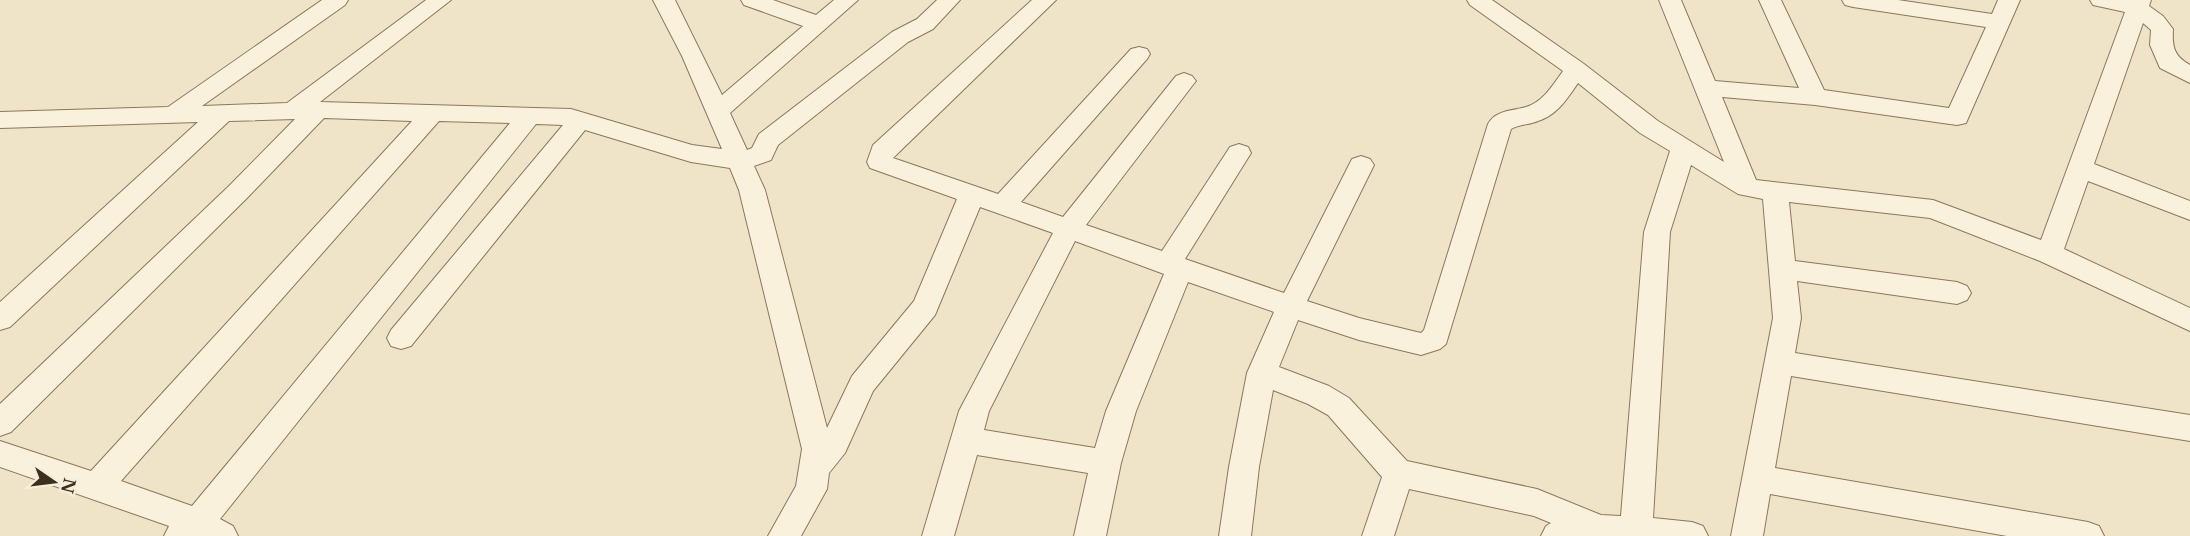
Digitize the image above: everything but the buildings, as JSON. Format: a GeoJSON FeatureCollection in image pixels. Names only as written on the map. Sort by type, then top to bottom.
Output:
{"type":"FeatureCollection","features":[{"type":"Feature","properties":{"kind":"street"},"geometry":{"type":"LineString","coordinates":[[174,114],[337,0]]}},
{"type":"Feature","properties":{"kind":"street"},"geometry":{"type":"LineString","coordinates":[[0,423],[238,192],[306,110],[440,0]]}},
{"type":"Feature","properties":{"kind":"street"},"geometry":{"type":"LineString","coordinates":[[664,0],[718,111],[751,158],[752,189],[817,449],[811,489],[784,536]]}},
{"type":"Feature","properties":{"kind":"street"},"geometry":{"type":"LineString","coordinates":[[752,0],[820,24]]}},
{"type":"Feature","properties":{"kind":"street"},"geometry":{"type":"LineString","coordinates":[[718,111],[847,0]]}},
{"type":"Feature","properties":{"kind":"street"},"geometry":{"type":"LineString","coordinates":[[751,158],[768,140],[900,37],[925,24],[949,0]]}},
{"type":"Feature","properties":{"kind":"street"},"geometry":{"type":"LineString","coordinates":[[1045,0],[882,151],[879,162],[1291,307],[1359,329],[1421,344],[1436,336],[1500,124],[1517,116],[1532,115],[1554,101],[1576,69]]}},
{"type":"Feature","properties":{"kind":"street"},"geometry":{"type":"LineString","coordinates":[[1478,0],[1576,69],[1649,127],[1747,188],[1933,208],[2049,254],[2190,320]]}},
{"type":"Feature","properties":{"kind":"street"},"geometry":{"type":"LineString","coordinates":[[1670,0],[1747,188]]}},
{"type":"Feature","properties":{"kind":"street"},"geometry":{"type":"LineString","coordinates":[[1770,0],[1815,97]]}},
{"type":"Feature","properties":{"kind":"street"},"geometry":{"type":"LineString","coordinates":[[1853,0],[1999,22]]}},
{"type":"Feature","properties":{"kind":"street"},"geometry":{"type":"LineString","coordinates":[[1706,88],[1815,97],[1957,117],[2008,0]]}},
{"type":"Feature","properties":{"kind":"street"},"geometry":{"type":"LineString","coordinates":[[2101,0],[2139,4],[2162,29],[2161,45],[2168,63],[2190,75]]}},
{"type":"Feature","properties":{"kind":"street"},"geometry":{"type":"LineString","coordinates":[[2049,254],[2139,4]]}},
{"type":"Feature","properties":{"kind":"street"},"geometry":{"type":"LineString","coordinates":[[1002,206],[1139,54]]}},
{"type":"Feature","properties":{"kind":"street"},"geometry":{"type":"LineString","coordinates":[[938,536],[974,411],[1068,230],[1184,81]]}},
{"type":"Feature","properties":{"kind":"street"},"geometry":{"type":"LineString","coordinates":[[0,120],[306,110],[571,117],[692,153],[751,158]]}},
{"type":"Feature","properties":{"kind":"street"},"geometry":{"type":"LineString","coordinates":[[0,319],[224,112]]}},
{"type":"Feature","properties":{"kind":"street"},"geometry":{"type":"LineString","coordinates":[[96,487],[433,112]]}},
{"type":"Feature","properties":{"kind":"street"},"geometry":{"type":"LineString","coordinates":[[0,454],[179,515],[200,532],[529,116]]}},
{"type":"Feature","properties":{"kind":"street"},"geometry":{"type":"LineString","coordinates":[[401,338],[580,120]]}},
{"type":"Feature","properties":{"kind":"street"},"geometry":{"type":"LineString","coordinates":[[1636,532],[1657,232],[1683,149]]}},
{"type":"Feature","properties":{"kind":"street"},"geometry":{"type":"LineString","coordinates":[[1090,536],[1106,463],[1121,411],[1173,267],[1239,153]]}},
{"type":"Feature","properties":{"kind":"street"},"geometry":{"type":"LineString","coordinates":[[1235,536],[1244,467],[1262,373],[1291,307],[1361,165]]}},
{"type":"Feature","properties":{"kind":"street"},"geometry":{"type":"LineString","coordinates":[[2081,169],[2190,211]]}},
{"type":"Feature","properties":{"kind":"street"},"geometry":{"type":"LineString","coordinates":[[1747,536],[1787,318],[1775,191]]}},
{"type":"Feature","properties":{"kind":"street"},"geometry":{"type":"LineString","coordinates":[[815,467],[834,444],[862,384],[926,307],[972,195]]}},
{"type":"Feature","properties":{"kind":"street"},"geometry":{"type":"LineString","coordinates":[[1782,269],[1957,292]]}},
{"type":"Feature","properties":{"kind":"street"},"geometry":{"type":"LineString","coordinates":[[1779,362],[2190,428]]}},
{"type":"Feature","properties":{"kind":"street"},"geometry":{"type":"LineString","coordinates":[[1262,373],[1328,401],[1345,411],[1387,464],[1399,473],[1537,503],[1599,529]]}},
{"type":"Feature","properties":{"kind":"street"},"geometry":{"type":"LineString","coordinates":[[965,440],[1106,463]]}},
{"type":"Feature","properties":{"kind":"street"},"geometry":{"type":"LineString","coordinates":[[1378,536],[1399,473]]}},
{"type":"Feature","properties":{"kind":"street"},"geometry":{"type":"LineString","coordinates":[[1757,478],[2088,536]]}},
{"type":"Feature","properties":{"kind":"street"},"geometry":{"type":"LineString","coordinates":[[1557,536],[1563,531],[1599,529],[1692,536]]}}]}
